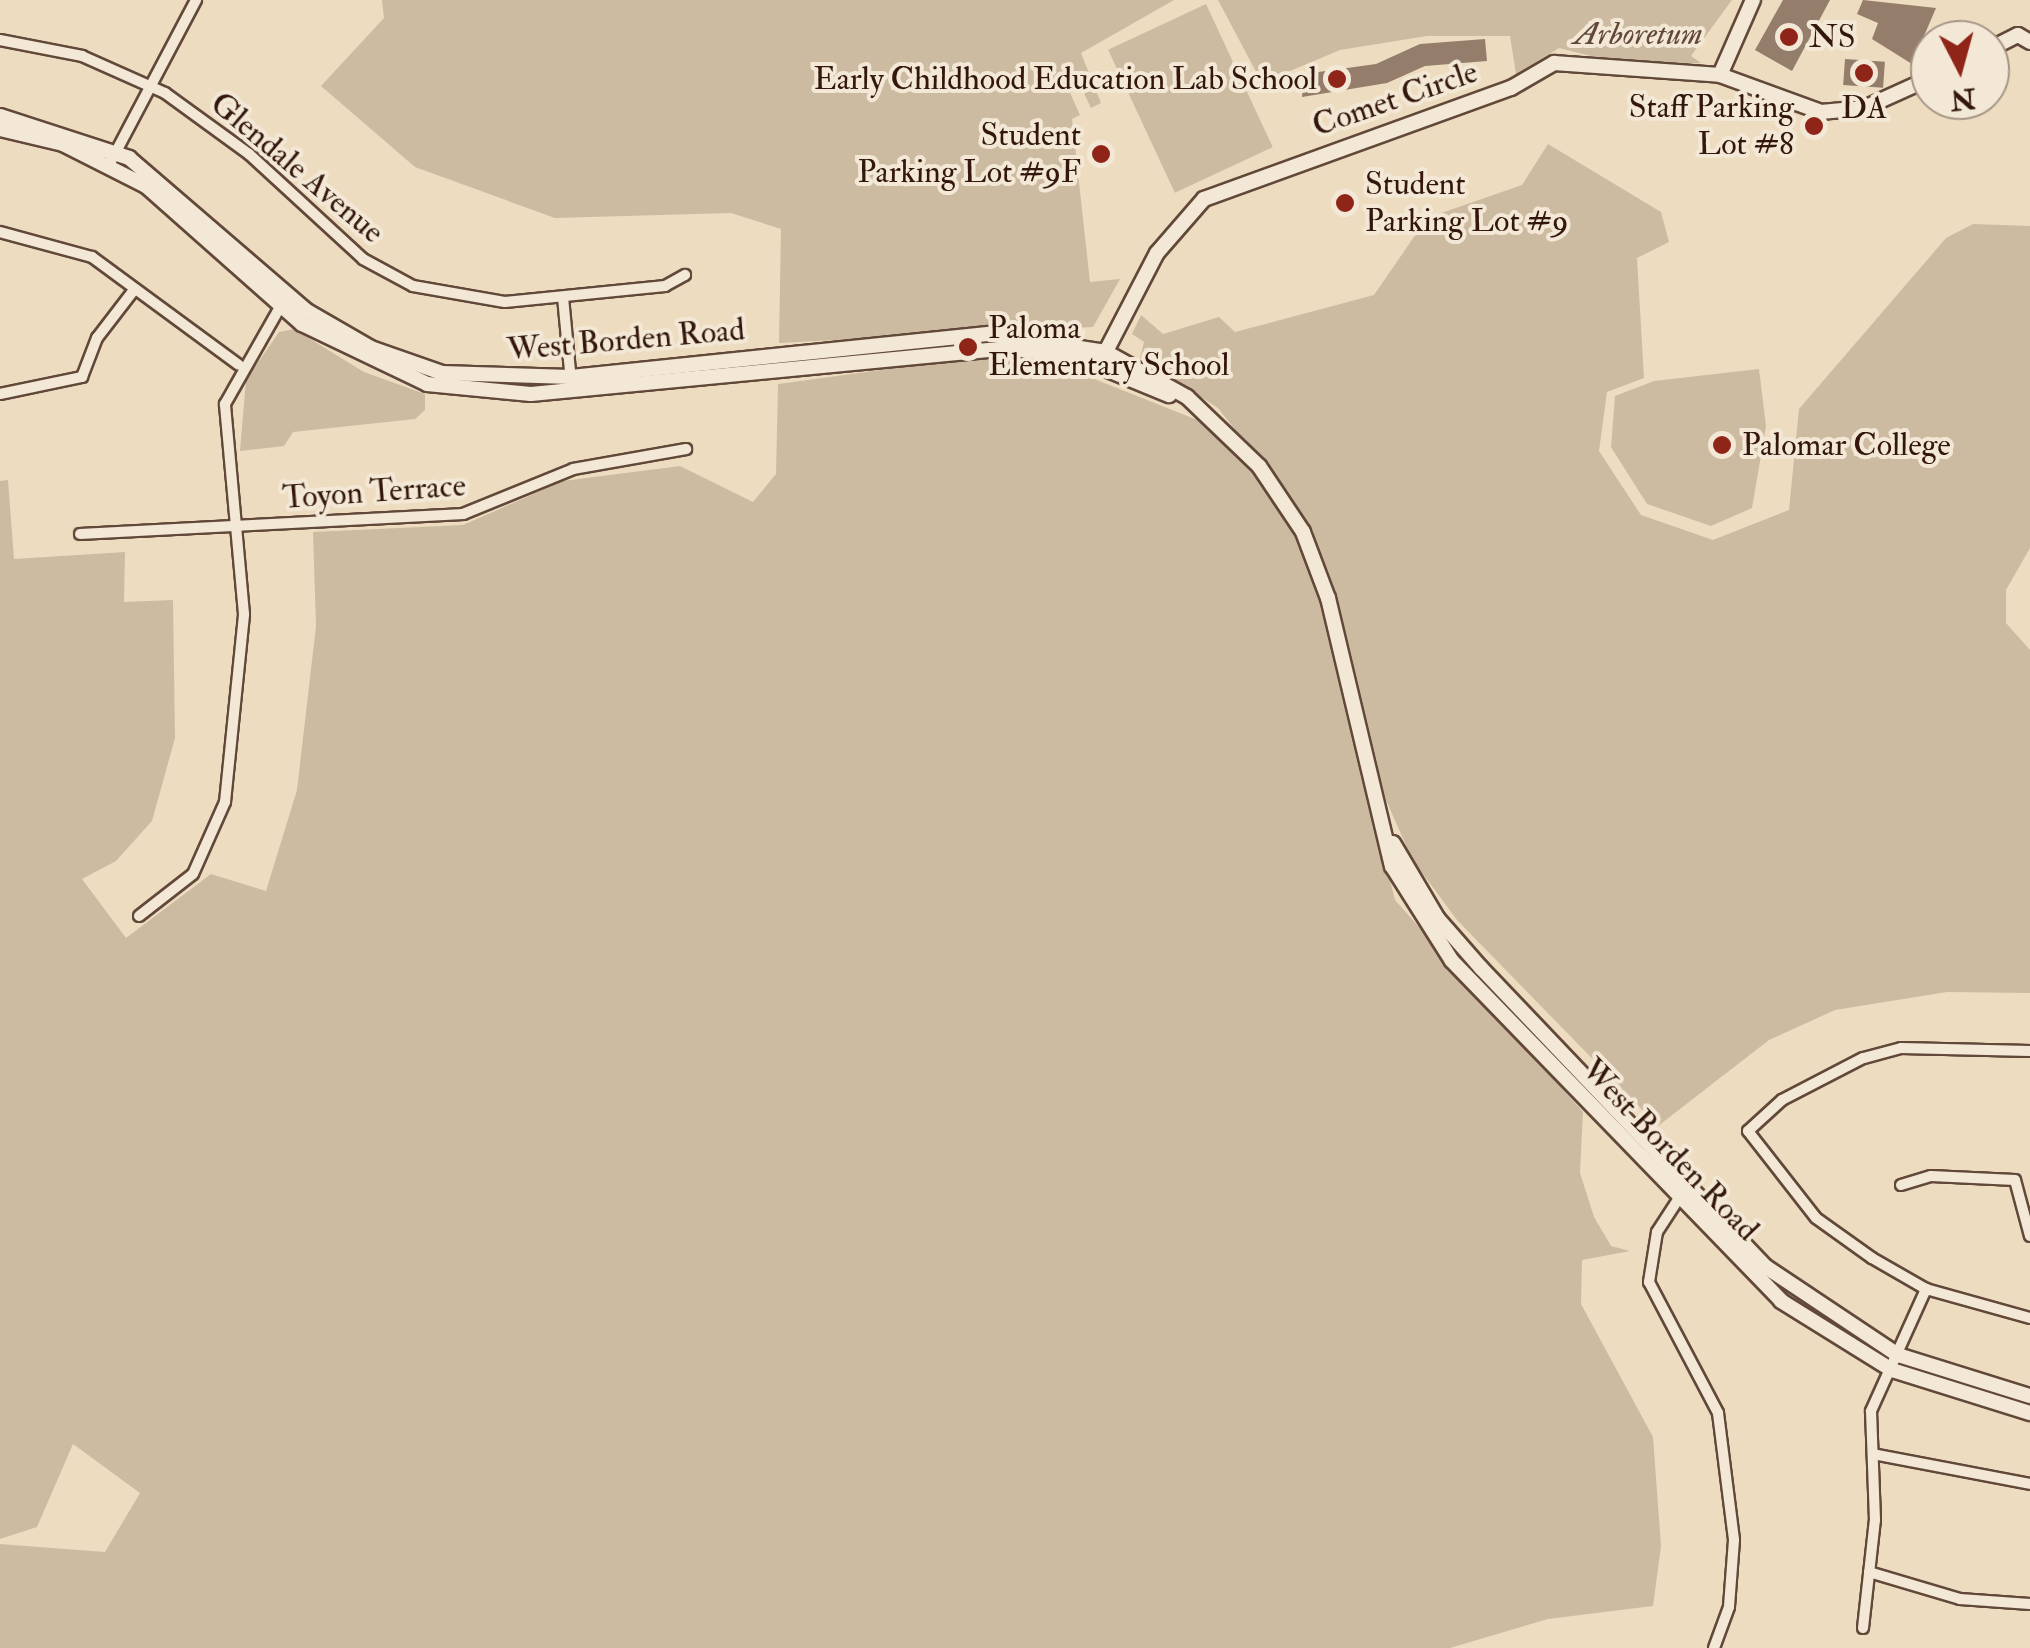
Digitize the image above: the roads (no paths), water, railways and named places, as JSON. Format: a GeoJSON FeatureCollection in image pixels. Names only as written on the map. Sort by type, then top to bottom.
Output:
{"type":"FeatureCollection","features":[{"type":"Feature","properties":{"kind":"main road"},"geometry":{"type":"LineString","coordinates":[[1720,75],[1754,0]]}},
{"type":"Feature","properties":{"kind":"main road","name":"Comet Circle"},"geometry":{"type":"LineString","coordinates":[[1103,359],[1179,220],[1234,182],[1491,96],[1561,61],[1720,75],[1821,112],[1864,108],[1910,87]]}},
{"type":"Feature","properties":{"kind":"main road","name":"West Borden Road"},"geometry":{"type":"LineString","coordinates":[[0,116],[163,180],[283,300],[339,348],[427,384],[489,394],[990,334],[1103,359],[1197,408],[1259,466],[1303,532],[1328,598],[1392,866],[1430,934],[1676,1198],[1781,1301],[1895,1362],[2030,1413]]}},
{"type":"Feature","properties":{"kind":"main road","name":"West Borden Road"},"geometry":{"type":"LineString","coordinates":[[0,129],[113,158]]}},
{"type":"Feature","properties":{"kind":"main road","name":"West Borden Road"},"geometry":{"type":"LineString","coordinates":[[1377,805],[1438,919],[1689,1187],[1815,1306],[1895,1362],[2030,1396]]}},
{"type":"Feature","properties":{"kind":"street"},"geometry":{"type":"LineString","coordinates":[[113,158],[196,0]]}},
{"type":"Feature","properties":{"kind":"street","name":"Glendale Avenue"},"geometry":{"type":"LineString","coordinates":[[0,40],[82,56],[151,85],[220,129],[388,274],[466,299],[562,297],[665,286],[685,275]]}},
{"type":"Feature","properties":{"kind":"street"},"geometry":{"type":"LineString","coordinates":[[0,232],[70,245],[239,365]]}},
{"type":"Feature","properties":{"kind":"street"},"geometry":{"type":"LineString","coordinates":[[0,394],[82,377],[97,338],[134,290]]}},
{"type":"Feature","properties":{"kind":"street"},"geometry":{"type":"LineString","coordinates":[[562,297],[572,384]]}},
{"type":"Feature","properties":{"kind":"street"},"geometry":{"type":"LineString","coordinates":[[139,916],[193,874],[226,802],[244,614],[224,423],[239,365],[283,300]]}},
{"type":"Feature","properties":{"kind":"street","name":"Toyon Terrace"},"geometry":{"type":"LineString","coordinates":[[80,534],[464,514],[573,469],[686,449]]}},
{"type":"Feature","properties":{"kind":"street"},"geometry":{"type":"LineString","coordinates":[[2029,1314],[1926,1289],[1816,1218],[1748,1131],[1782,1100],[1863,1058],[1900,1048],[2030,1051]]}},
{"type":"Feature","properties":{"kind":"street"},"geometry":{"type":"LineString","coordinates":[[1901,1186],[1931,1176],[2015,1180],[2030,1236]]}},
{"type":"Feature","properties":{"kind":"street"},"geometry":{"type":"LineString","coordinates":[[1689,1187],[1676,1198],[1648,1256],[1649,1282],[1718,1413],[1734,1540],[1714,1648]]}},
{"type":"Feature","properties":{"kind":"street"},"geometry":{"type":"LineString","coordinates":[[1864,1628],[1871,1411],[1926,1289]]}},
{"type":"Feature","properties":{"kind":"street"},"geometry":{"type":"LineString","coordinates":[[1872,1454],[2030,1484]]}},
{"type":"Feature","properties":{"kind":"street"},"geometry":{"type":"LineString","coordinates":[[1868,1572],[1960,1599],[2030,1604]]}},
{"type":"Feature","properties":{"kind":"place","name":"NS"},"geometry":{"type":"Point","coordinates":[1789,37]}},
{"type":"Feature","properties":{"kind":"place","name":"DA"},"geometry":{"type":"Point","coordinates":[1864,73]}},
{"type":"Feature","properties":{"kind":"place","name":"Early Childhood Education Lab School"},"geometry":{"type":"Point","coordinates":[1337,79]}},
{"type":"Feature","properties":{"kind":"place","name":"Staff Parking Lot #8"},"geometry":{"type":"Point","coordinates":[1814,126]}},
{"type":"Feature","properties":{"kind":"place","name":"Student Parking Lot #9F"},"geometry":{"type":"Point","coordinates":[1101,154]}},
{"type":"Feature","properties":{"kind":"place","name":"Student Parking Lot #9"},"geometry":{"type":"Point","coordinates":[1345,203]}},
{"type":"Feature","properties":{"kind":"place","name":"Paloma Elementary School"},"geometry":{"type":"Point","coordinates":[968,347]}},
{"type":"Feature","properties":{"kind":"place","name":"Palomar College"},"geometry":{"type":"Point","coordinates":[1722,445]}},
{"type":"Feature","properties":{"kind":"park label","name":"Arboretum"},"geometry":{"type":"Point","coordinates":[1638,34]}}]}
